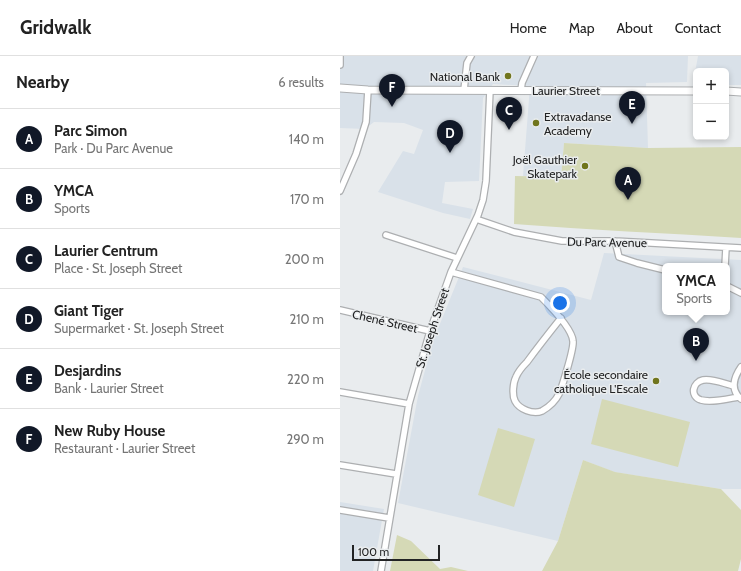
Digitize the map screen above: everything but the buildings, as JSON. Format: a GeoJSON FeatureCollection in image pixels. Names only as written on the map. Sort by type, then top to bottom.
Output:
{"type":"FeatureCollection","features":[{"type":"Feature","properties":{"kind":"main road","name":"Laurier Street"},"geometry":{"type":"LineString","coordinates":[[340,88],[368,90],[693,91]]}},
{"type":"Feature","properties":{"kind":"main road"},"geometry":{"type":"LineString","coordinates":[[729,91],[741,92]]}},
{"type":"Feature","properties":{"kind":"street"},"geometry":{"type":"LineString","coordinates":[[340,56],[340,65]]}},
{"type":"Feature","properties":{"kind":"street"},"geometry":{"type":"LineString","coordinates":[[464,90],[467,63],[471,56]]}},
{"type":"Feature","properties":{"kind":"street"},"geometry":{"type":"LineString","coordinates":[[521,90],[522,83],[534,56]]}},
{"type":"Feature","properties":{"kind":"street"},"geometry":{"type":"LineString","coordinates":[[340,191],[356,154],[366,122],[368,90]]}},
{"type":"Feature","properties":{"kind":"street","name":"St. Joseph Street"},"geometry":{"type":"LineString","coordinates":[[381,571],[396,474],[409,404],[430,331],[451,272],[476,219],[483,200],[486,181],[490,90]]}},
{"type":"Feature","properties":{"kind":"street","name":"Du Parc Avenue"},"geometry":{"type":"LineString","coordinates":[[476,219],[514,232],[562,241],[615,241],[741,248]]}},
{"type":"Feature","properties":{"kind":"street"},"geometry":{"type":"LineString","coordinates":[[386,235],[457,258]]}},
{"type":"Feature","properties":{"kind":"street"},"geometry":{"type":"LineString","coordinates":[[615,241],[619,257],[662,269]]}},
{"type":"Feature","properties":{"kind":"street"},"geometry":{"type":"LineString","coordinates":[[726,248],[726,263]]}},
{"type":"Feature","properties":{"kind":"street"},"geometry":{"type":"LineString","coordinates":[[451,272],[541,297],[561,318],[573,340],[572,350],[559,394],[553,404],[540,412],[532,412],[521,408],[515,400],[513,389],[516,376],[561,318]]}},
{"type":"Feature","properties":{"kind":"street"},"geometry":{"type":"LineString","coordinates":[[730,288],[741,293]]}},
{"type":"Feature","properties":{"kind":"street","name":"Chené Street"},"geometry":{"type":"LineString","coordinates":[[340,310],[430,331]]}},
{"type":"Feature","properties":{"kind":"street"},"geometry":{"type":"LineString","coordinates":[[740,398],[735,393],[734,386],[735,378],[741,367]]}},
{"type":"Feature","properties":{"kind":"street"},"geometry":{"type":"LineString","coordinates":[[734,386],[702,380],[694,386],[693,390],[699,399],[704,400],[740,398]]}},
{"type":"Feature","properties":{"kind":"street"},"geometry":{"type":"LineString","coordinates":[[340,392],[409,404]]}},
{"type":"Feature","properties":{"kind":"street"},"geometry":{"type":"LineString","coordinates":[[340,465],[396,474]]}},
{"type":"Feature","properties":{"kind":"street"},"geometry":{"type":"LineString","coordinates":[[340,510],[389,518]]}},
{"type":"Feature","properties":{"kind":"shaded area"},"geometry":{"type":"Polygon","coordinates":[[[340,56],[688,56],[687,82],[646,83],[648,148],[564,143],[561,177],[523,176],[530,86],[493,84],[483,98],[479,181],[445,182],[442,203],[473,209],[470,219],[443,213],[378,192],[403,151],[414,154],[423,130],[404,123],[374,122],[365,129],[340,128],[340,56]]]}},
{"type":"Feature","properties":{"kind":"shaded area"},"geometry":{"type":"Polygon","coordinates":[[[698,56],[741,56],[741,85],[729,85],[729,68],[696,68],[698,56]]]}},
{"type":"Feature","properties":{"kind":"shaded area"},"geometry":{"type":"Polygon","coordinates":[[[604,253],[741,260],[741,489],[721,489],[614,472],[583,460],[558,541],[398,503],[418,396],[433,341],[463,267],[591,300],[604,253]]]}},
{"type":"Feature","properties":{"kind":"shaded area"},"geometry":{"type":"Polygon","coordinates":[[[340,502],[384,509],[373,571],[340,571],[340,502]]]}},
{"type":"Feature","properties":{"kind":"green space"},"geometry":{"type":"Polygon","coordinates":[[[564,143],[648,148],[741,147],[741,238],[514,224],[515,176],[561,177],[564,143]]]}},
{"type":"Feature","properties":{"kind":"green space"},"geometry":{"type":"Polygon","coordinates":[[[602,399],[690,422],[678,467],[591,444],[602,399]]]}},
{"type":"Feature","properties":{"kind":"green space"},"geometry":{"type":"Polygon","coordinates":[[[498,428],[535,439],[514,507],[478,495],[498,428]]]}},
{"type":"Feature","properties":{"kind":"green space"},"geometry":{"type":"Polygon","coordinates":[[[583,460],[615,472],[721,489],[741,510],[741,559],[738,571],[542,571],[558,541],[583,460]]]}},
{"type":"Feature","properties":{"kind":"green space"},"geometry":{"type":"Polygon","coordinates":[[[397,535],[411,541],[440,569],[451,567],[468,571],[390,571],[397,535]]]}},
{"type":"Feature","properties":{"kind":"place","name":"National Bank"},"geometry":{"type":"Point","coordinates":[508,76]}},
{"type":"Feature","properties":{"kind":"place","name":"New Ruby House"},"geometry":{"type":"Point","coordinates":[392,107]}},
{"type":"Feature","properties":{"kind":"place","name":"Extravadanse Academy"},"geometry":{"type":"Point","coordinates":[536,123]}},
{"type":"Feature","properties":{"kind":"place","name":"Desjardins"},"geometry":{"type":"Point","coordinates":[632,124]}},
{"type":"Feature","properties":{"kind":"place","name":"Laurier Centrum"},"geometry":{"type":"Point","coordinates":[509,130]}},
{"type":"Feature","properties":{"kind":"place","name":"Giant Tiger"},"geometry":{"type":"Point","coordinates":[450,153]}},
{"type":"Feature","properties":{"kind":"place","name":"Joël Gauthier Skatepark"},"geometry":{"type":"Point","coordinates":[585,166]}},
{"type":"Feature","properties":{"kind":"place","name":"Parc Simon"},"geometry":{"type":"Point","coordinates":[628,200]}},
{"type":"Feature","properties":{"kind":"place","name":"YMCA"},"geometry":{"type":"Point","coordinates":[696,361]}},
{"type":"Feature","properties":{"kind":"place","name":"École secondaire catholique L'Escale"},"geometry":{"type":"Point","coordinates":[656,381]}}]}
